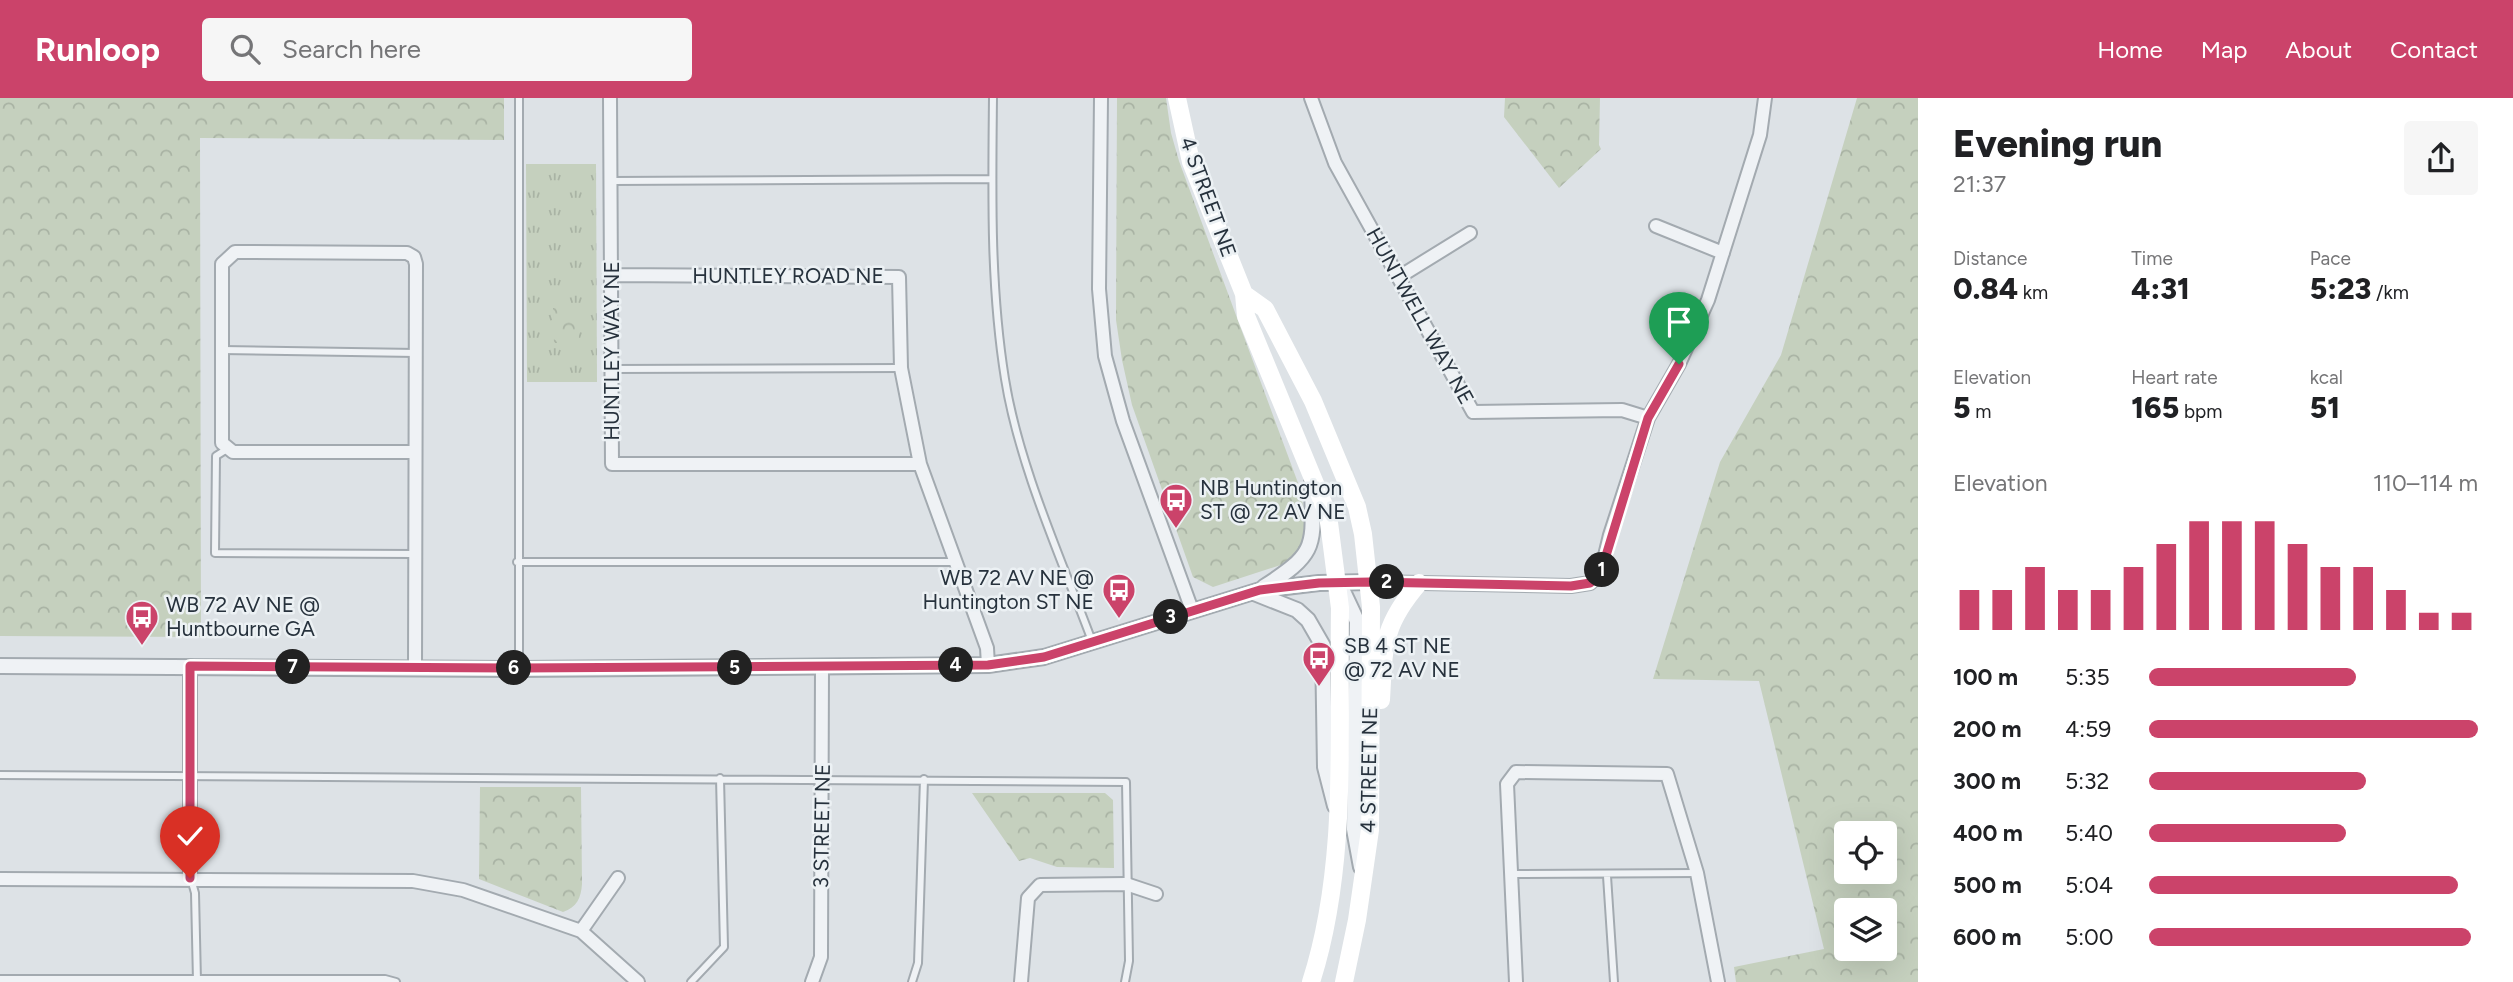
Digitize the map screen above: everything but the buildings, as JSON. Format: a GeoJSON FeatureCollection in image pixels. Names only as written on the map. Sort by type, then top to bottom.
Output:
{"type":"FeatureCollection","features":[{"type":"Feature","properties":{"kind":"main road","name":"4 STREET NE"},"geometry":{"type":"LineString","coordinates":[[1177,98],[1191,162],[1244,294],[1245,316],[1328,514],[1339,583],[1334,889],[1323,944],[1311,982]]}},
{"type":"Feature","properties":{"kind":"main road","name":"4 STREET NE"},"geometry":{"type":"LineString","coordinates":[[1244,294],[1265,309],[1314,405],[1357,507],[1370,582],[1370,822],[1344,982]]}},
{"type":"Feature","properties":{"kind":"main road"},"geometry":{"type":"LineString","coordinates":[[1370,822],[1377,783],[1385,639],[1396,612],[1419,583]]}},
{"type":"Feature","properties":{"kind":"street","name":"HUNTLEY WAY NE"},"geometry":{"type":"LineString","coordinates":[[610,98],[612,464],[920,464]]}},
{"type":"Feature","properties":{"kind":"street"},"geometry":{"type":"LineString","coordinates":[[1101,98],[1099,289],[1105,356],[1124,421],[1192,610]]}},
{"type":"Feature","properties":{"kind":"street","name":"HUNTWELL WAY NE"},"geometry":{"type":"LineString","coordinates":[[1311,98],[1335,163],[1473,412],[1622,410],[1648,418]]}},
{"type":"Feature","properties":{"kind":"street"},"geometry":{"type":"LineString","coordinates":[[0,666],[822,668],[988,665],[1044,657],[1256,591],[1370,582],[1571,586],[1590,583],[1601,572],[1648,418],[1679,364],[1708,300],[1760,135],[1765,98]]}},
{"type":"Feature","properties":{"kind":"street"},"geometry":{"type":"LineString","coordinates":[[1656,226],[1723,253]]}},
{"type":"Feature","properties":{"kind":"street"},"geometry":{"type":"LineString","coordinates":[[1399,277],[1470,233]]}},
{"type":"Feature","properties":{"kind":"street"},"geometry":{"type":"LineString","coordinates":[[415,452],[233,452],[226,449],[222,443],[222,264],[227,256],[235,252],[407,253],[414,257],[416,264],[415,668]]}},
{"type":"Feature","properties":{"kind":"street","name":"HUNTLEY ROAD NE"},"geometry":{"type":"LineString","coordinates":[[612,275],[899,276],[901,368],[920,464],[987,648],[988,665]]}},
{"type":"Feature","properties":{"kind":"street"},"geometry":{"type":"LineString","coordinates":[[1256,591],[1298,566],[1306,556],[1312,521],[1312,476]]}},
{"type":"Feature","properties":{"kind":"street"},"geometry":{"type":"LineString","coordinates":[[1339,583],[1357,621],[1354,829],[1363,877]]}},
{"type":"Feature","properties":{"kind":"street"},"geometry":{"type":"LineString","coordinates":[[1256,591],[1297,610],[1308,620],[1323,646],[1325,767],[1337,812]]}},
{"type":"Feature","properties":{"kind":"street"},"geometry":{"type":"LineString","coordinates":[[190,666],[190,878]]}},
{"type":"Feature","properties":{"kind":"street","name":"3 STREET NE"},"geometry":{"type":"LineString","coordinates":[[812,982],[821,957],[824,779],[822,668]]}},
{"type":"Feature","properties":{"kind":"street"},"geometry":{"type":"LineString","coordinates":[[1516,982],[1507,784],[1516,772],[1667,774],[1697,873],[1718,982]]}},
{"type":"Feature","properties":{"kind":"street"},"geometry":{"type":"LineString","coordinates":[[0,878],[413,881],[463,890],[581,931],[638,982]]}},
{"type":"Feature","properties":{"kind":"street"},"geometry":{"type":"LineString","coordinates":[[581,931],[618,878]]}},
{"type":"Feature","properties":{"kind":"street"},"geometry":{"type":"LineString","coordinates":[[1021,982],[1028,898],[1040,885],[1126,884],[1156,894]]}},
{"type":"Feature","properties":{"kind":"lane"},"geometry":{"type":"LineString","coordinates":[[519,98],[519,668]]}},
{"type":"Feature","properties":{"kind":"lane"},"geometry":{"type":"LineString","coordinates":[[993,98],[995,306],[1006,382],[1034,486],[1093,643]]}},
{"type":"Feature","properties":{"kind":"lane"},"geometry":{"type":"LineString","coordinates":[[612,181],[992,179]]}},
{"type":"Feature","properties":{"kind":"lane"},"geometry":{"type":"LineString","coordinates":[[222,350],[416,353]]}},
{"type":"Feature","properties":{"kind":"lane"},"geometry":{"type":"LineString","coordinates":[[611,369],[901,368]]}},
{"type":"Feature","properties":{"kind":"lane"},"geometry":{"type":"LineString","coordinates":[[226,449],[216,456],[215,553],[415,554]]}},
{"type":"Feature","properties":{"kind":"lane"},"geometry":{"type":"LineString","coordinates":[[517,562],[955,562]]}},
{"type":"Feature","properties":{"kind":"lane"},"geometry":{"type":"LineString","coordinates":[[0,775],[1126,782],[1129,961],[1125,982]]}},
{"type":"Feature","properties":{"kind":"lane"},"geometry":{"type":"LineString","coordinates":[[691,982],[724,947],[720,778]]}},
{"type":"Feature","properties":{"kind":"lane"},"geometry":{"type":"LineString","coordinates":[[912,982],[918,963],[924,779]]}},
{"type":"Feature","properties":{"kind":"lane"},"geometry":{"type":"LineString","coordinates":[[1512,874],[1606,876],[1697,873]]}},
{"type":"Feature","properties":{"kind":"lane"},"geometry":{"type":"LineString","coordinates":[[1606,876],[1614,982]]}},
{"type":"Feature","properties":{"kind":"lane"},"geometry":{"type":"LineString","coordinates":[[190,878],[195,893],[197,981]]}},
{"type":"Feature","properties":{"kind":"lane"},"geometry":{"type":"LineString","coordinates":[[0,979],[385,979],[396,982]]}},
{"type":"Feature","properties":{"kind":"green space"},"geometry":{"type":"Polygon","coordinates":[[[0,98],[504,98],[504,140],[200,138],[201,637],[0,636],[0,98]]]}},
{"type":"Feature","properties":{"kind":"green space"},"geometry":{"type":"Polygon","coordinates":[[[1117,98],[1166,98],[1171,133],[1179,161],[1301,491],[1303,537],[1301,546],[1290,562],[1213,587],[1193,577],[1132,405],[1122,360],[1116,320],[1117,98]]]}},
{"type":"Feature","properties":{"kind":"green space"},"geometry":{"type":"Polygon","coordinates":[[[1505,98],[1600,98],[1601,149],[1559,188],[1504,117],[1505,98]]]}},
{"type":"Feature","properties":{"kind":"green space"},"geometry":{"type":"Polygon","coordinates":[[[1857,98],[1918,98],[1918,982],[1736,982],[1734,967],[1824,949],[1759,681],[1653,679],[1720,462],[1781,355],[1857,98]]]}},
{"type":"Feature","properties":{"kind":"green space"},"geometry":{"type":"Polygon","coordinates":[[[526,164],[596,164],[597,382],[527,382],[526,164]]]}},
{"type":"Feature","properties":{"kind":"green space"},"geometry":{"type":"Polygon","coordinates":[[[578,307],[579,343],[554,343],[553,308],[578,307]]]}},
{"type":"Feature","properties":{"kind":"green space"},"geometry":{"type":"Polygon","coordinates":[[[480,787],[581,787],[582,884],[575,905],[563,912],[479,879],[480,787]]]}},
{"type":"Feature","properties":{"kind":"green space"},"geometry":{"type":"Polygon","coordinates":[[[972,793],[1105,793],[1113,800],[1114,868],[1057,867],[1030,858],[1019,861],[972,793]]]}},
{"type":"Feature","properties":{"kind":"place","name":"NB Huntington ST @ 72 AV NE"},"geometry":{"type":"Point","coordinates":[1176,530]}},
{"type":"Feature","properties":{"kind":"place","name":"WB 72 AV NE @ Huntington ST NE"},"geometry":{"type":"Point","coordinates":[1119,620]}},
{"type":"Feature","properties":{"kind":"place","name":"WB 72 AV NE @ Huntbourne GA"},"geometry":{"type":"Point","coordinates":[142,647]}},
{"type":"Feature","properties":{"kind":"place","name":"SB 4 ST NE @ 72 AV NE"},"geometry":{"type":"Point","coordinates":[1319,688]}},
{"type":"Feature","properties":{"kind":"route"},"geometry":{"type":"LineString","coordinates":[[190,878],[190,666],[822,668],[988,665],[1044,657],[1260,590],[1319,583],[1571,586],[1590,583],[1601,572],[1610,535],[1648,418],[1679,364]]}}]}
